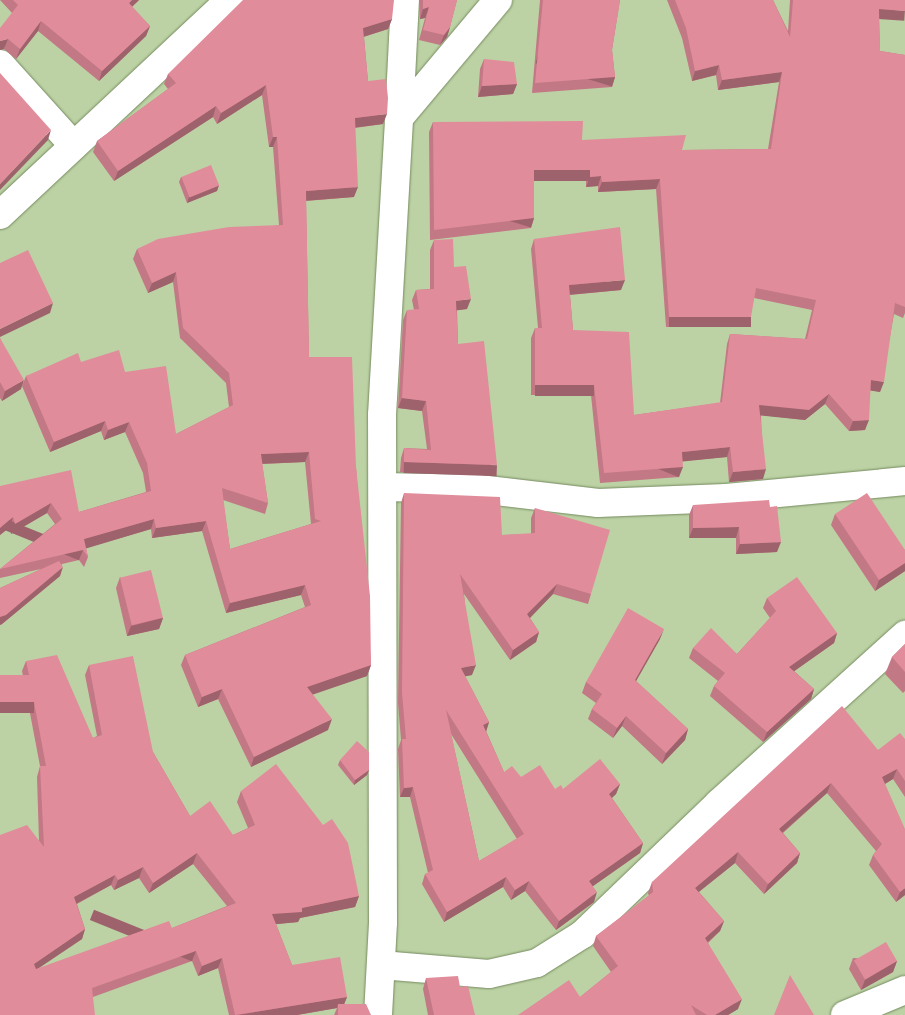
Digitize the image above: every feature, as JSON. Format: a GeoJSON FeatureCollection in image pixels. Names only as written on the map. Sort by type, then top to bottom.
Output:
{"type":"FeatureCollection","features":[{"type":"Feature","properties":{"kind":"street"},"geometry":{"type":"LineString","coordinates":[[378,1015],[381,965],[383,487],[386,293],[399,118],[405,0]]}},
{"type":"Feature","properties":{"kind":"street"},"geometry":{"type":"LineString","coordinates":[[399,118],[498,0]]}},
{"type":"Feature","properties":{"kind":"street"},"geometry":{"type":"LineString","coordinates":[[0,215],[222,3]]}},
{"type":"Feature","properties":{"kind":"street"},"geometry":{"type":"LineString","coordinates":[[0,64],[74,146]]}},
{"type":"Feature","properties":{"kind":"street"},"geometry":{"type":"LineString","coordinates":[[383,487],[479,489],[598,503],[726,498],[905,482]]}},
{"type":"Feature","properties":{"kind":"street"},"geometry":{"type":"LineString","coordinates":[[381,965],[489,974],[537,963],[568,944],[905,635]]}},
{"type":"Feature","properties":{"kind":"street"},"geometry":{"type":"LineString","coordinates":[[845,1015],[905,990]]}},
{"type":"Feature","properties":{"kind":"building"},"geometry":{"type":"Polygon","coordinates":[[[13,0],[132,0],[129,3],[150,26],[102,71],[41,21],[20,49],[8,39],[0,41],[0,28],[18,5],[13,0]]]}},
{"type":"Feature","properties":{"kind":"building"},"geometry":{"type":"Polygon","coordinates":[[[243,0],[394,0],[392,19],[363,28],[368,81],[386,79],[388,98],[387,114],[355,118],[358,187],[306,191],[309,357],[352,357],[356,467],[370,596],[371,665],[307,687],[332,719],[254,757],[222,689],[202,697],[185,655],[311,605],[305,585],[230,603],[206,521],[156,528],[154,519],[84,539],[88,557],[83,550],[0,569],[62,519],[51,503],[15,524],[13,517],[0,528],[0,486],[71,470],[79,512],[151,491],[147,463],[129,422],[108,430],[105,421],[54,442],[26,376],[78,353],[81,362],[119,350],[125,372],[166,366],[176,434],[233,405],[229,373],[183,328],[176,272],[152,283],[137,249],[158,239],[229,227],[283,225],[277,137],[273,137],[266,85],[221,113],[216,106],[118,171],[97,141],[176,83],[168,74],[243,0]],[[309,452],[261,454],[268,503],[222,488],[230,549],[321,521],[315,519],[309,452]]]}},
{"type":"Feature","properties":{"kind":"building"},"geometry":{"type":"Polygon","coordinates":[[[423,0],[457,0],[450,27],[444,35],[423,30],[429,7],[423,9],[423,0]]]}},
{"type":"Feature","properties":{"kind":"building"},"geometry":{"type":"Polygon","coordinates":[[[543,0],[620,0],[612,50],[615,77],[535,83],[543,0]]]}},
{"type":"Feature","properties":{"kind":"building"},"geometry":{"type":"Polygon","coordinates":[[[675,0],[773,0],[790,37],[793,0],[905,0],[905,11],[879,9],[880,51],[905,55],[905,307],[895,303],[884,382],[871,380],[869,420],[853,421],[829,394],[809,410],[759,405],[766,469],[733,472],[730,447],[682,452],[683,467],[604,473],[594,385],[535,385],[535,328],[542,328],[534,239],[620,227],[625,280],[569,285],[573,330],[629,332],[634,415],[722,402],[730,334],[807,339],[816,300],[756,288],[751,317],[669,317],[660,179],[602,182],[601,176],[590,177],[590,170],[534,170],[534,218],[434,230],[433,122],[583,121],[582,140],[686,135],[682,150],[771,149],[782,72],[722,80],[719,65],[695,71],[686,28],[675,0]]]}},
{"type":"Feature","properties":{"kind":"building"},"geometry":{"type":"Polygon","coordinates":[[[484,59],[514,62],[517,84],[482,86],[484,59]]]}},
{"type":"Feature","properties":{"kind":"building"},"geometry":{"type":"Polygon","coordinates":[[[0,73],[51,130],[0,184],[0,73]]]}},
{"type":"Feature","properties":{"kind":"building"},"geometry":{"type":"Polygon","coordinates":[[[211,165],[219,185],[190,197],[181,177],[211,165]]]}},
{"type":"Feature","properties":{"kind":"building"},"geometry":{"type":"Polygon","coordinates":[[[453,239],[454,267],[466,266],[471,299],[456,301],[458,344],[484,341],[497,465],[404,462],[404,448],[431,450],[426,401],[402,398],[407,310],[419,309],[416,290],[434,289],[434,240],[453,239]]]}},
{"type":"Feature","properties":{"kind":"building"},"geometry":{"type":"Polygon","coordinates":[[[28,250],[53,303],[0,329],[0,263],[28,250]]]}},
{"type":"Feature","properties":{"kind":"building"},"geometry":{"type":"Polygon","coordinates":[[[0,338],[24,380],[5,391],[0,382],[0,338]]]}},
{"type":"Feature","properties":{"kind":"building"},"geometry":{"type":"Polygon","coordinates":[[[404,493],[500,497],[502,535],[535,533],[535,508],[610,530],[591,594],[557,584],[527,614],[539,632],[513,650],[460,574],[476,665],[461,668],[489,722],[483,725],[504,772],[512,766],[521,777],[540,765],[555,789],[561,785],[563,789],[600,759],[620,784],[609,794],[643,843],[589,881],[597,892],[559,921],[529,881],[515,890],[506,877],[447,912],[425,874],[433,870],[413,787],[404,788],[402,739],[406,739],[402,693],[404,493]],[[446,710],[479,861],[524,834],[446,710]]]}},
{"type":"Feature","properties":{"kind":"building"},"geometry":{"type":"Polygon","coordinates":[[[867,493],[905,550],[905,563],[879,580],[835,514],[867,493]]]}},
{"type":"Feature","properties":{"kind":"building"},"geometry":{"type":"Polygon","coordinates":[[[769,500],[770,507],[777,506],[781,542],[740,544],[739,527],[693,528],[693,505],[769,500]]]}},
{"type":"Feature","properties":{"kind":"building"},"geometry":{"type":"Polygon","coordinates":[[[59,561],[63,567],[6,615],[0,617],[0,588],[59,561]]]}},
{"type":"Feature","properties":{"kind":"building"},"geometry":{"type":"Polygon","coordinates":[[[151,570],[163,618],[132,625],[120,578],[151,570]]]}},
{"type":"Feature","properties":{"kind":"building"},"geometry":{"type":"Polygon","coordinates":[[[797,577],[837,633],[789,667],[814,689],[767,732],[714,686],[725,673],[693,648],[711,628],[737,654],[776,611],[767,598],[797,577]]]}},
{"type":"Feature","properties":{"kind":"building"},"geometry":{"type":"Polygon","coordinates":[[[628,608],[664,629],[635,680],[688,729],[666,753],[626,716],[617,728],[592,709],[602,694],[586,682],[628,608]]]}},
{"type":"Feature","properties":{"kind":"building"},"geometry":{"type":"Polygon","coordinates":[[[905,644],[905,672],[892,657],[905,644]]]}},
{"type":"Feature","properties":{"kind":"building"},"geometry":{"type":"Polygon","coordinates":[[[57,655],[93,738],[102,735],[89,665],[133,656],[153,752],[190,816],[210,801],[233,835],[255,825],[241,791],[276,764],[323,825],[332,819],[348,843],[359,896],[302,908],[302,912],[272,914],[292,965],[340,957],[347,997],[235,1015],[222,958],[202,966],[196,951],[92,988],[95,1015],[0,1015],[0,835],[27,825],[44,847],[40,766],[46,766],[34,702],[0,702],[0,675],[29,675],[26,661],[57,655]],[[197,853],[153,883],[143,867],[118,880],[115,875],[74,897],[85,929],[34,964],[36,969],[169,921],[172,928],[236,903],[197,853]]]}},
{"type":"Feature","properties":{"kind":"building"},"geometry":{"type":"Polygon","coordinates":[[[842,706],[878,750],[900,733],[905,739],[905,781],[897,769],[882,777],[905,829],[905,888],[900,892],[873,855],[882,844],[831,783],[779,829],[800,853],[768,884],[738,852],[695,888],[724,921],[705,938],[742,999],[715,1015],[707,1015],[691,1005],[696,1015],[518,1015],[569,980],[580,997],[618,966],[596,936],[653,892],[652,882],[842,706]]]}},
{"type":"Feature","properties":{"kind":"building"},"geometry":{"type":"Polygon","coordinates":[[[357,741],[369,752],[369,770],[355,780],[340,760],[357,741]]]}},
{"type":"Feature","properties":{"kind":"building"},"geometry":{"type":"Polygon","coordinates":[[[886,942],[897,961],[865,980],[854,960],[886,942]]]}},
{"type":"Feature","properties":{"kind":"building"},"geometry":{"type":"Polygon","coordinates":[[[790,975],[814,1015],[774,1015],[790,975]]]}},
{"type":"Feature","properties":{"kind":"building"},"geometry":{"type":"Polygon","coordinates":[[[458,976],[460,987],[468,986],[475,1015],[434,1015],[426,978],[458,976]]]}},
{"type":"Feature","properties":{"kind":"building"},"geometry":{"type":"Polygon","coordinates":[[[338,1004],[366,1004],[371,1015],[338,1015],[338,1004]]]}}]}
